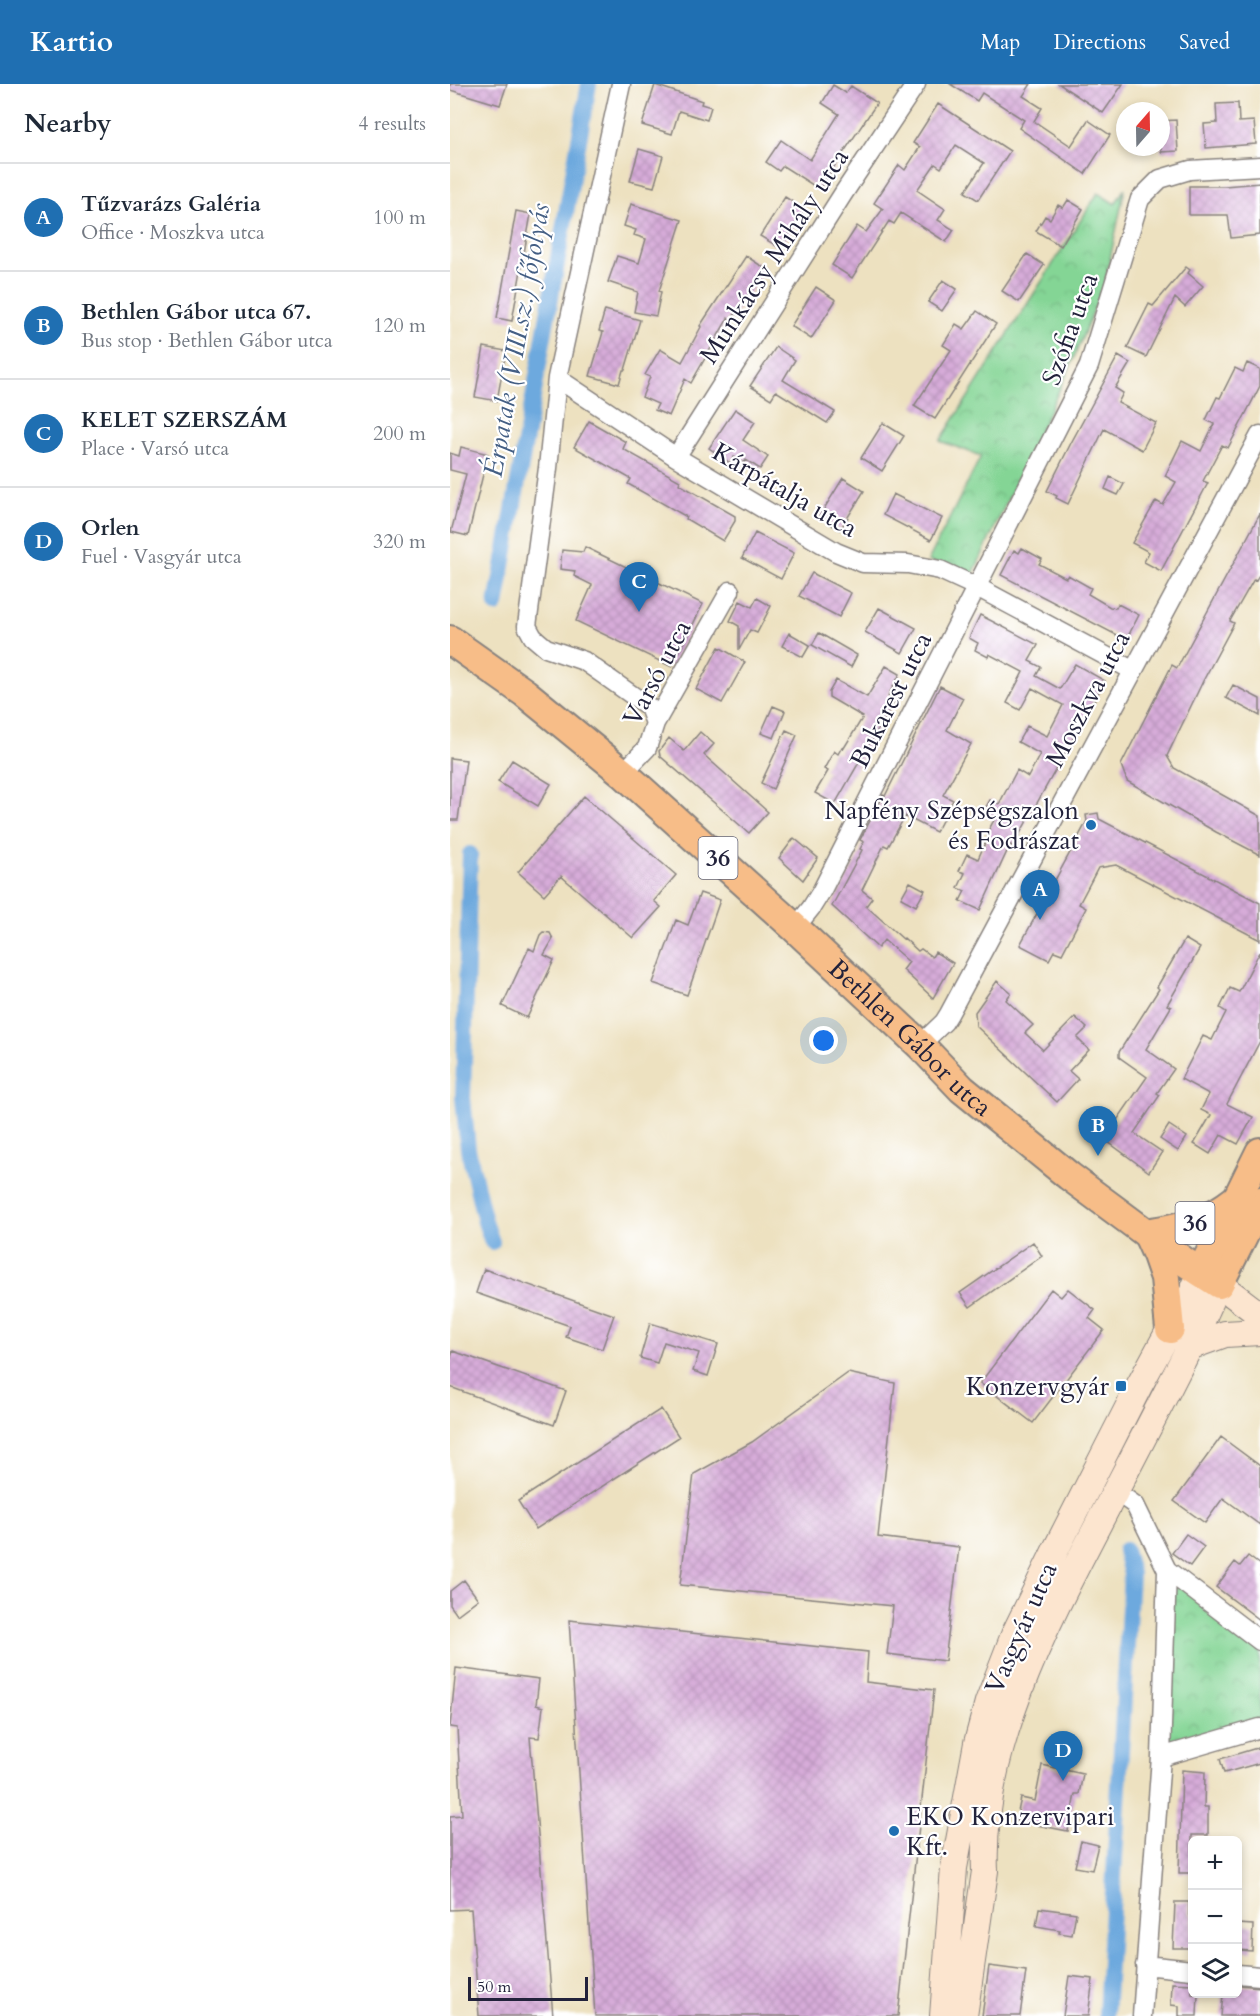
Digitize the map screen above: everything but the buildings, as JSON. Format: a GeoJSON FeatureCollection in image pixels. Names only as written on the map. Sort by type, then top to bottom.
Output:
{"type":"FeatureCollection","features":[{"type":"Feature","properties":{"kind":"main road","name":"Bethlen Gábor utca"},"geometry":{"type":"LineString","coordinates":[[450,640],[525,693],[623,773],[795,928],[920,1045],[962,1089],[1042,1155],[1260,1315]]}},
{"type":"Feature","properties":{"kind":"main road","name":"36"},"geometry":{"type":"LineString","coordinates":[[1210,1278],[1249,1200],[1260,1152]]}},
{"type":"Feature","properties":{"kind":"main road","name":"36"},"geometry":{"type":"LineString","coordinates":[[1147,1233],[1199,1222],[1224,1208],[1249,1200]]}},
{"type":"Feature","properties":{"kind":"main road"},"geometry":{"type":"LineString","coordinates":[[1147,1233],[1165,1278],[1180,1338],[1260,1332]]}},
{"type":"Feature","properties":{"kind":"main road","name":"Vasgyár utca"},"geometry":{"type":"LineString","coordinates":[[964,2016],[985,1871],[984,1854],[989,1801],[1012,1709],[1079,1558],[1115,1491],[1180,1338],[1190,1298],[1210,1278]]}},
{"type":"Feature","properties":{"kind":"main road","name":"Vasgyár utca"},"geometry":{"type":"LineString","coordinates":[[943,2016],[954,1868],[977,1743],[988,1702],[1014,1635],[1091,1479],[1180,1338]]}},
{"type":"Feature","properties":{"kind":"street"},"geometry":{"type":"LineString","coordinates":[[621,84],[557,378],[548,468],[527,626],[532,637],[546,648],[584,662],[649,707],[655,723]]}},
{"type":"Feature","properties":{"kind":"street","name":"Munkácsy Mihály utca"},"geometry":{"type":"LineString","coordinates":[[676,457],[843,194],[916,84]]}},
{"type":"Feature","properties":{"kind":"street","name":"Szófia utca"},"geometry":{"type":"LineString","coordinates":[[977,587],[1089,366],[1140,199],[1160,179],[1190,170],[1260,166]]}},
{"type":"Feature","properties":{"kind":"street","name":"Kárpátalja utca"},"geometry":{"type":"LineString","coordinates":[[557,378],[676,457],[836,552],[863,563],[908,564],[940,570],[977,587],[1132,670]]}},
{"type":"Feature","properties":{"kind":"street","name":"Moszkva utca"},"geometry":{"type":"LineString","coordinates":[[920,1045],[944,1022],[949,1014],[1260,435]]}},
{"type":"Feature","properties":{"kind":"street","name":"Bukarest utca"},"geometry":{"type":"LineString","coordinates":[[795,928],[812,908],[821,892],[977,587]]}},
{"type":"Feature","properties":{"kind":"street","name":"Varsó utca"},"geometry":{"type":"LineString","coordinates":[[623,773],[647,748],[655,723],[730,591]]}},
{"type":"Feature","properties":{"kind":"street"},"geometry":{"type":"LineString","coordinates":[[1115,1491],[1135,1505],[1167,1570],[1260,1641]]}},
{"type":"Feature","properties":{"kind":"street"},"geometry":{"type":"LineString","coordinates":[[1142,2016],[1161,1757],[1167,1570]]}},
{"type":"Feature","properties":{"kind":"street"},"geometry":{"type":"LineString","coordinates":[[1161,1757],[1260,1728]]}},
{"type":"Feature","properties":{"kind":"street"},"geometry":{"type":"LineString","coordinates":[[1145,1965],[1188,1970]]}},
{"type":"Feature","properties":{"kind":"street"},"geometry":{"type":"LineString","coordinates":[[1242,1974],[1260,1976]]}},
{"type":"Feature","properties":{"kind":"green space"},"geometry":{"type":"Polygon","coordinates":[[[1125,188],[1105,283],[1070,367],[973,574],[928,561],[981,456],[940,441],[1098,193],[1115,204],[1125,188]]]}},
{"type":"Feature","properties":{"kind":"green space"},"geometry":{"type":"Polygon","coordinates":[[[1167,1570],[1260,1641],[1260,1728],[1161,1757],[1167,1570]]]}},
{"type":"Feature","properties":{"kind":"waterway","name":"Érpatak (VIII.sz.) főfolyás"},"geometry":{"type":"LineString","coordinates":[[496,605],[589,84]]}},
{"type":"Feature","properties":{"kind":"waterway","name":"Érpatak (VIII.sz.) főfolyás"},"geometry":{"type":"LineString","coordinates":[[470,854],[463,1098],[468,1149],[492,1242]]}},
{"type":"Feature","properties":{"kind":"waterway","name":"Érpatak (VIII.sz.) főfolyás"},"geometry":{"type":"LineString","coordinates":[[1106,2016],[1131,1574],[1125,1550]]}},
{"type":"Feature","properties":{"kind":"place","name":"KELET SZERSZÁM"},"geometry":{"type":"Point","coordinates":[639,612]}},
{"type":"Feature","properties":{"kind":"place","name":"Napfény Szépségszalon és Fodrászat"},"geometry":{"type":"Point","coordinates":[1091,825]}},
{"type":"Feature","properties":{"kind":"place","name":"Tűzvarázs Galéria"},"geometry":{"type":"Point","coordinates":[1040,920]}},
{"type":"Feature","properties":{"kind":"place","name":"Bethlen Gábor utca 67."},"geometry":{"type":"Point","coordinates":[1098,1156]}},
{"type":"Feature","properties":{"kind":"place","name":"Konzervgyár"},"geometry":{"type":"Point","coordinates":[1121,1386]}},
{"type":"Feature","properties":{"kind":"place","name":"Orlen"},"geometry":{"type":"Point","coordinates":[1063,1781]}},
{"type":"Feature","properties":{"kind":"place","name":"EKO Konzervipari Kft."},"geometry":{"type":"Point","coordinates":[894,1831]}}]}
